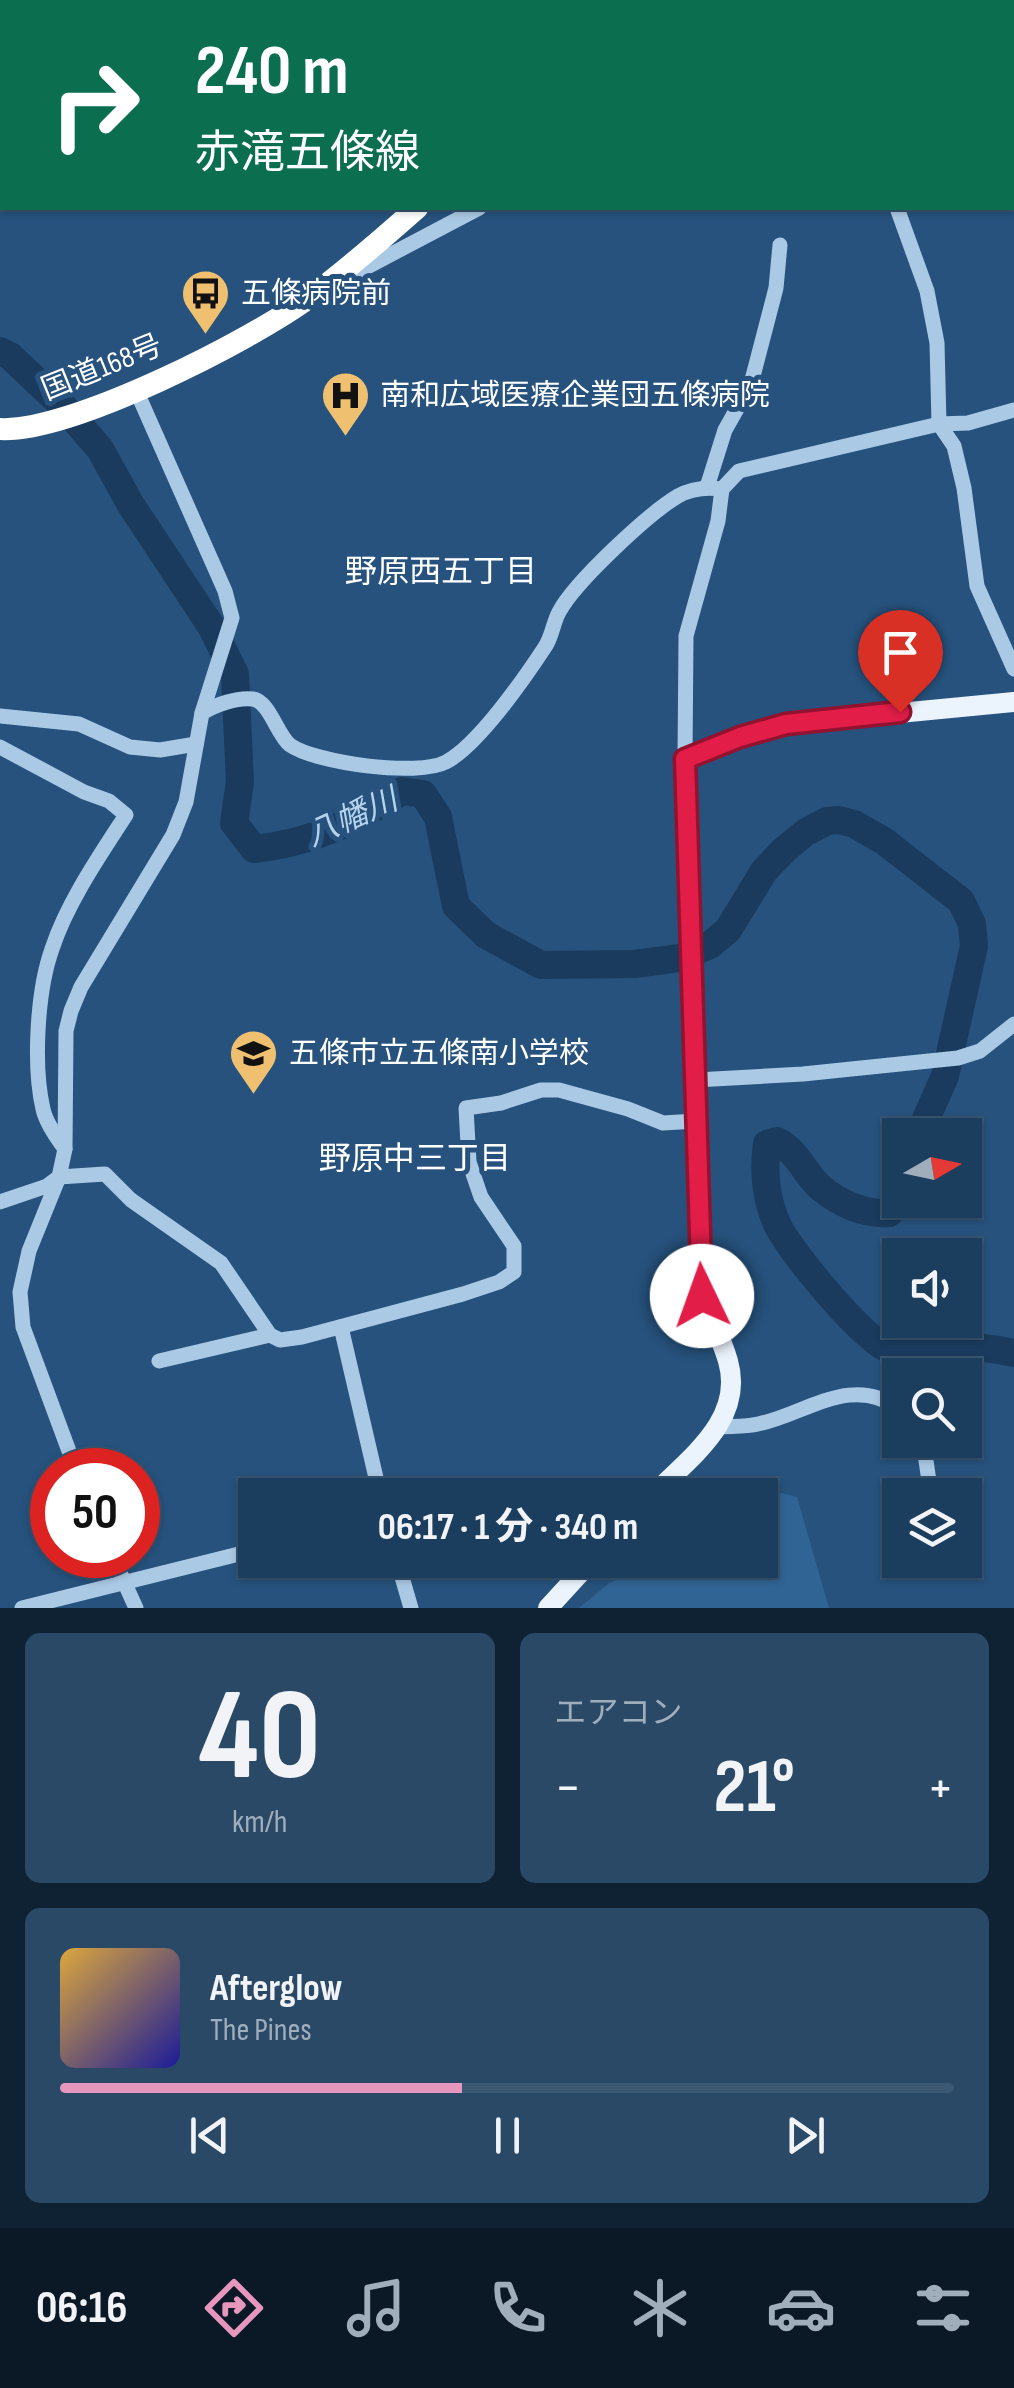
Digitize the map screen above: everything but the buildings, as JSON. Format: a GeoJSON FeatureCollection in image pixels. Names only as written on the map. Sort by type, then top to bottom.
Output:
{"type":"FeatureCollection","features":[{"type":"Feature","properties":{"kind":"highway","name":"国道168号"},"geometry":{"type":"LineString","coordinates":[[0,429],[32,428],[87,410],[262,329],[311,297],[415,210]]}},
{"type":"Feature","properties":{"kind":"main road"},"geometry":{"type":"LineString","coordinates":[[670,1478],[719,1427],[732,1389],[729,1363],[702,1296],[685,759],[786,724],[1014,702]]}},
{"type":"Feature","properties":{"kind":"main road"},"geometry":{"type":"LineString","coordinates":[[548,1608],[576,1578]]}},
{"type":"Feature","properties":{"kind":"street"},"geometry":{"type":"LineString","coordinates":[[311,297],[474,210]]}},
{"type":"Feature","properties":{"kind":"street"},"geometry":{"type":"LineString","coordinates":[[897,210],[926,291],[937,343],[940,424],[954,446],[977,586],[1014,669]]}},
{"type":"Feature","properties":{"kind":"street"},"geometry":{"type":"LineString","coordinates":[[685,759],[686,636],[718,521],[715,488],[725,430],[751,384],[776,288],[780,245]]}},
{"type":"Feature","properties":{"kind":"street"},"geometry":{"type":"LineString","coordinates":[[68,1448],[23,1327],[20,1292],[29,1251],[59,1177],[65,1149],[66,1031],[81,987],[173,834],[186,802],[202,713],[232,618],[225,591],[136,390]]}},
{"type":"Feature","properties":{"kind":"street"},"geometry":{"type":"LineString","coordinates":[[202,713],[222,704],[247,700],[261,703],[286,742],[301,752],[402,768],[444,764],[477,737],[547,644],[559,611],[606,555],[680,495],[715,488],[739,471],[940,424],[968,424],[1014,410]]}},
{"type":"Feature","properties":{"kind":"street"},"geometry":{"type":"LineString","coordinates":[[0,716],[79,724],[130,748],[160,750],[196,744]]}},
{"type":"Feature","properties":{"kind":"street"},"geometry":{"type":"LineString","coordinates":[[0,747],[84,792],[109,801],[126,815],[95,862],[52,948],[41,994],[39,1066],[43,1111],[65,1149]]}},
{"type":"Feature","properties":{"kind":"street"},"geometry":{"type":"LineString","coordinates":[[696,1080],[958,1058],[980,1051],[1014,1024]]}},
{"type":"Feature","properties":{"kind":"street"},"geometry":{"type":"LineString","coordinates":[[0,1202],[46,1186],[59,1177],[105,1174],[131,1200],[221,1263],[270,1335],[280,1340],[302,1338],[481,1288],[514,1272],[514,1246],[481,1197],[469,1162],[466,1108],[502,1103],[541,1090],[560,1090],[628,1109],[664,1124],[696,1121]]}},
{"type":"Feature","properties":{"kind":"street"},"geometry":{"type":"LineString","coordinates":[[341,1327],[376,1478]]}},
{"type":"Feature","properties":{"kind":"street"},"geometry":{"type":"LineString","coordinates":[[160,1361],[270,1335]]}},
{"type":"Feature","properties":{"kind":"street"},"geometry":{"type":"LineString","coordinates":[[719,1427],[760,1424],[823,1398],[864,1396],[882,1400]]}},
{"type":"Feature","properties":{"kind":"street"},"geometry":{"type":"LineString","coordinates":[[22,1608],[238,1554]]}},
{"type":"Feature","properties":{"kind":"street"},"geometry":{"type":"LineString","coordinates":[[122,1578],[136,1608]]}},
{"type":"Feature","properties":{"kind":"street"},"geometry":{"type":"LineString","coordinates":[[402,1578],[411,1608]]}},
{"type":"Feature","properties":{"kind":"shaded area"},"geometry":{"type":"Polygon","coordinates":[[[778,1492],[797,1497],[829,1608],[579,1608],[620,1578],[778,1578],[778,1492]]]}},
{"type":"Feature","properties":{"kind":"waterway","name":"八幡川"},"geometry":{"type":"LineString","coordinates":[[0,351],[62,405],[100,449],[131,505],[211,626],[235,674],[240,782],[234,823],[254,849],[295,842],[332,829],[402,791],[423,794],[438,817],[456,906],[486,935],[541,965],[634,964],[680,958],[710,945],[728,930],[764,871],[784,850],[827,821],[854,824],[884,841],[961,901],[972,924],[974,946],[945,1076],[926,1118]]}},
{"type":"Feature","properties":{"kind":"waterway","name":"八幡川"},"geometry":{"type":"LineString","coordinates":[[882,1213],[836,1199],[821,1188],[785,1146],[777,1141],[767,1144],[766,1186],[778,1226],[812,1275],[864,1332],[891,1350],[951,1346],[1014,1353]]}},
{"type":"Feature","properties":{"kind":"place","name":"五條病院前"},"geometry":{"type":"Point","coordinates":[206,336]}},
{"type":"Feature","properties":{"kind":"place","name":"南和広域医療企業団五條病院"},"geometry":{"type":"Point","coordinates":[345,438]}},
{"type":"Feature","properties":{"kind":"place","name":"五條市立五條南小学校"},"geometry":{"type":"Point","coordinates":[254,1096]}},
{"type":"Feature","properties":{"kind":"district","name":"野原西五丁目"},"geometry":{"type":"Point","coordinates":[441,572]}},
{"type":"Feature","properties":{"kind":"district","name":"野原中三丁目"},"geometry":{"type":"Point","coordinates":[415,1159]}},
{"type":"Feature","properties":{"kind":"route"},"geometry":{"type":"LineString","coordinates":[[702,1296],[685,759],[786,724],[900,712]]}}]}
